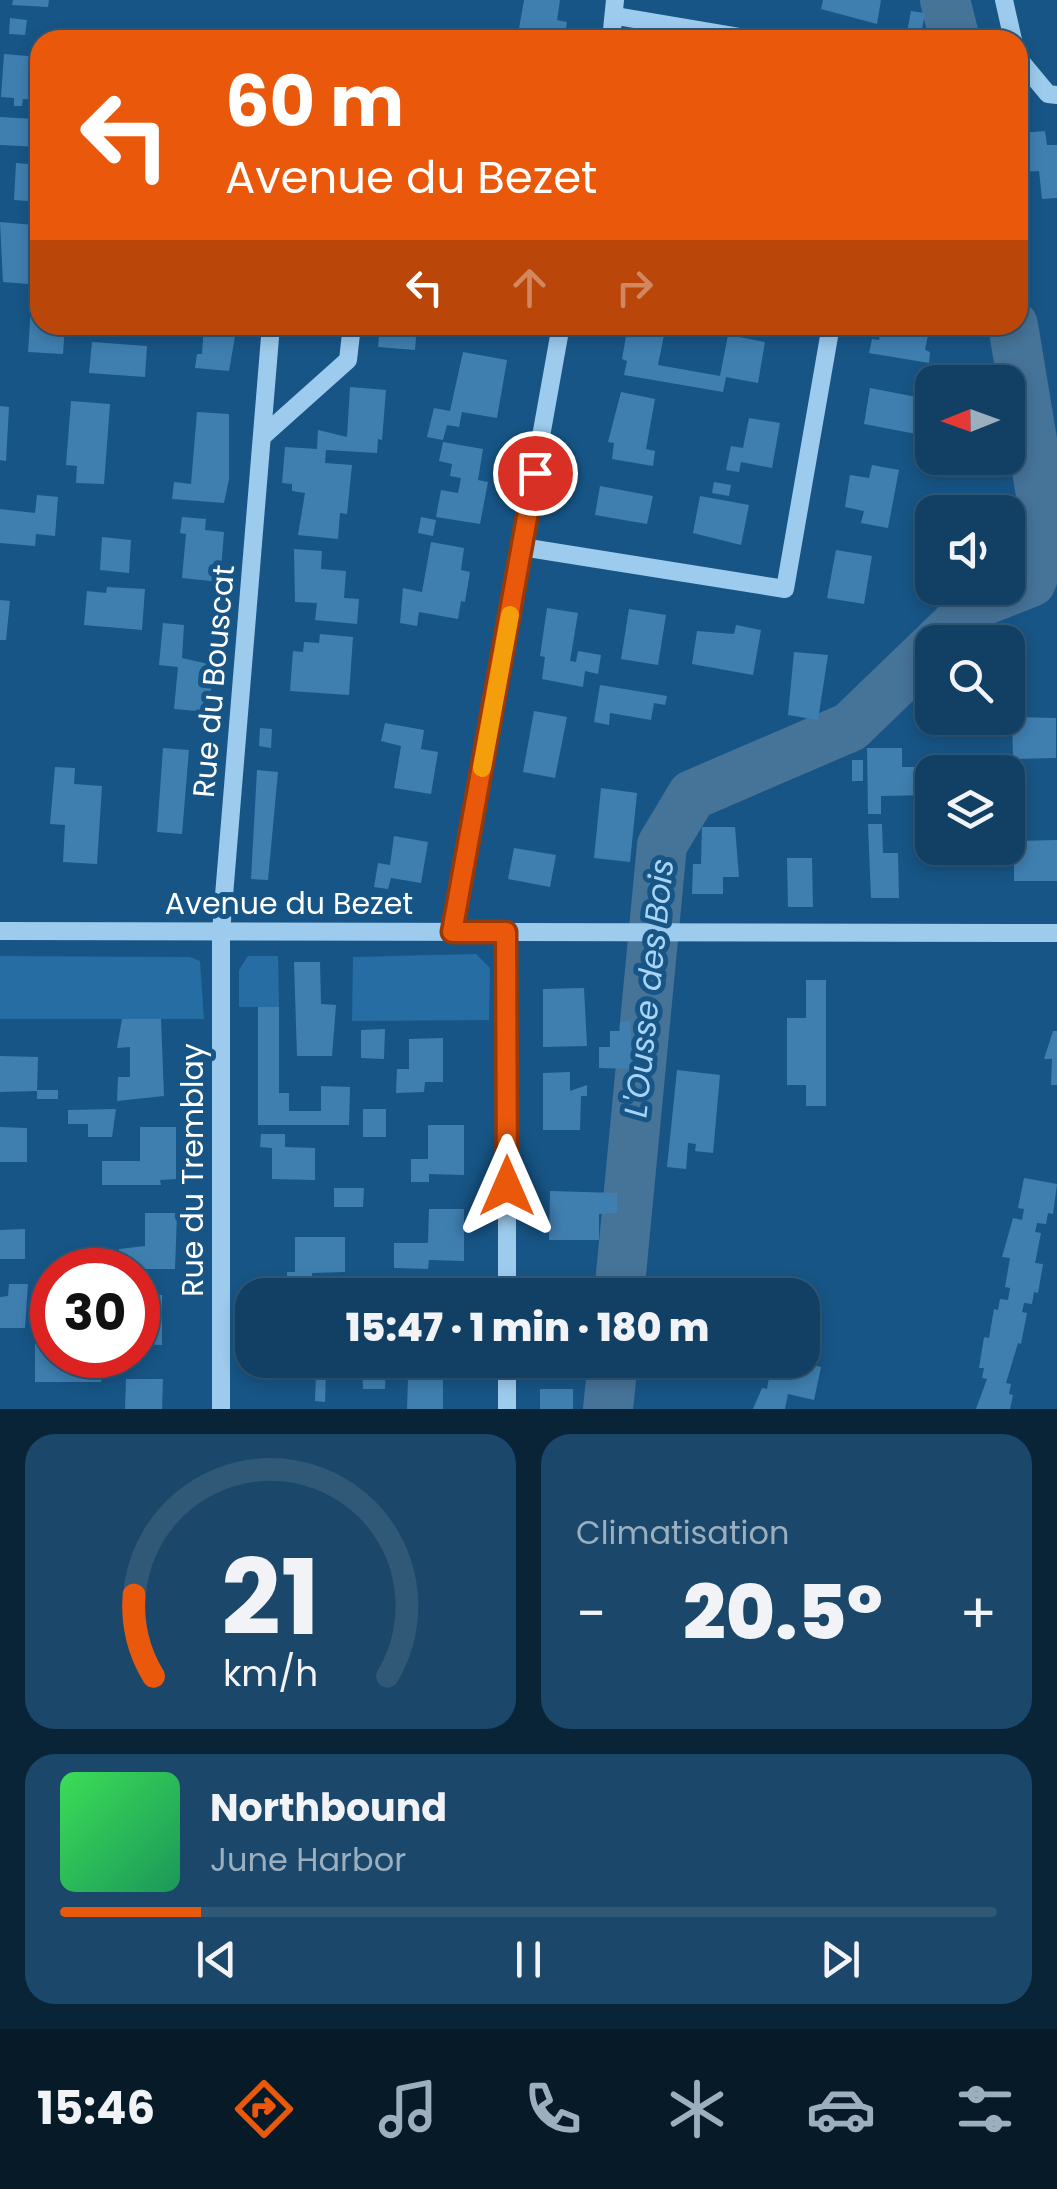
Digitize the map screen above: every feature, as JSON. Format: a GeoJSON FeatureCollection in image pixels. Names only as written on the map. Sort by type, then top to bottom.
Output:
{"type":"FeatureCollection","features":[{"type":"Feature","properties":{"kind":"street"},"geometry":{"type":"LineString","coordinates":[[1004,0],[1011,30]]}},
{"type":"Feature","properties":{"kind":"street"},"geometry":{"type":"LineString","coordinates":[[615,8],[713,30]]}},
{"type":"Feature","properties":{"kind":"street"},"geometry":{"type":"LineString","coordinates":[[1028,70],[1048,94],[1057,95]]}},
{"type":"Feature","properties":{"kind":"street","name":"Rue du Bouscat"},"geometry":{"type":"LineString","coordinates":[[221,932],[270,335]]}},
{"type":"Feature","properties":{"kind":"street"},"geometry":{"type":"LineString","coordinates":[[262,436],[348,360],[351,335]]}},
{"type":"Feature","properties":{"kind":"street"},"geometry":{"type":"LineString","coordinates":[[452,932],[559,335]]}},
{"type":"Feature","properties":{"kind":"street"},"geometry":{"type":"LineString","coordinates":[[522,547],[785,589],[829,335]]}},
{"type":"Feature","properties":{"kind":"street","name":"Avenue du Bezet"},"geometry":{"type":"LineString","coordinates":[[0,931],[1057,933]]}},
{"type":"Feature","properties":{"kind":"street","name":"Rue du Tremblay"},"geometry":{"type":"LineString","coordinates":[[221,932],[221,1409]]}},
{"type":"Feature","properties":{"kind":"street"},"geometry":{"type":"LineString","coordinates":[[506,932],[507,1278]]}},
{"type":"Feature","properties":{"kind":"street"},"geometry":{"type":"LineString","coordinates":[[507,1378],[507,1409]]}},
{"type":"Feature","properties":{"kind":"shaded area"},"geometry":{"type":"Polygon","coordinates":[[[476,954],[490,968],[489,1020],[352,1021],[353,957],[476,954]]]}},
{"type":"Feature","properties":{"kind":"shaded area"},"geometry":{"type":"Polygon","coordinates":[[[0,956],[190,957],[200,961],[204,1019],[0,1019],[0,956]]]}},
{"type":"Feature","properties":{"kind":"shaded area"},"geometry":{"type":"Polygon","coordinates":[[[248,956],[278,956],[279,1007],[239,1007],[239,970],[248,956]]]}},
{"type":"Feature","properties":{"kind":"building"},"geometry":{"type":"Polygon","coordinates":[[[13,0],[49,0],[48,7],[12,5],[13,0]]]}},
{"type":"Feature","properties":{"kind":"building"},"geometry":{"type":"Polygon","coordinates":[[[524,0],[560,0],[557,20],[567,22],[566,30],[519,30],[524,0]]]}},
{"type":"Feature","properties":{"kind":"building"},"geometry":{"type":"Polygon","coordinates":[[[823,0],[881,0],[877,24],[821,9],[823,0]]]}},
{"type":"Feature","properties":{"kind":"building"},"geometry":{"type":"Polygon","coordinates":[[[911,11],[925,13],[922,30],[907,30],[911,11]]]}},
{"type":"Feature","properties":{"kind":"building"},"geometry":{"type":"Polygon","coordinates":[[[10,18],[27,20],[25,35],[9,34],[10,18]]]}},
{"type":"Feature","properties":{"kind":"building"},"geometry":{"type":"Polygon","coordinates":[[[4,54],[30,56],[30,99],[23,99],[22,106],[14,106],[14,98],[1,97],[4,54]]]}},
{"type":"Feature","properties":{"kind":"building"},"geometry":{"type":"Polygon","coordinates":[[[0,117],[30,119],[30,146],[0,145],[0,117]]]}},
{"type":"Feature","properties":{"kind":"building"},"geometry":{"type":"Polygon","coordinates":[[[1045,131],[1047,145],[1057,145],[1057,198],[1042,199],[1039,171],[1028,172],[1028,132],[1045,131]]]}},
{"type":"Feature","properties":{"kind":"building"},"geometry":{"type":"Polygon","coordinates":[[[16,163],[30,164],[30,201],[14,200],[16,163]]]}},
{"type":"Feature","properties":{"kind":"building"},"geometry":{"type":"Polygon","coordinates":[[[0,222],[30,225],[30,284],[3,282],[0,222]]]}},
{"type":"Feature","properties":{"kind":"building"},"geometry":{"type":"Polygon","coordinates":[[[30,321],[30,335],[64,335],[63,354],[28,352],[30,321]]]}},
{"type":"Feature","properties":{"kind":"building"},"geometry":{"type":"Polygon","coordinates":[[[203,335],[235,335],[229,371],[195,368],[197,354],[202,354],[203,335]]]}},
{"type":"Feature","properties":{"kind":"building"},"geometry":{"type":"Polygon","coordinates":[[[379,335],[416,335],[415,350],[378,347],[379,335]]]}},
{"type":"Feature","properties":{"kind":"building"},"geometry":{"type":"Polygon","coordinates":[[[626,335],[664,335],[658,365],[720,376],[728,335],[765,342],[758,383],[726,377],[723,392],[624,375],[627,361],[622,359],[626,335]]]}},
{"type":"Feature","properties":{"kind":"building"},"geometry":{"type":"Polygon","coordinates":[[[880,335],[928,335],[925,350],[930,352],[929,363],[869,353],[872,339],[879,340],[880,335]]]}},
{"type":"Feature","properties":{"kind":"building"},"geometry":{"type":"Polygon","coordinates":[[[92,342],[147,346],[145,377],[89,373],[92,342]]]}},
{"type":"Feature","properties":{"kind":"building"},"geometry":{"type":"Polygon","coordinates":[[[463,352],[507,360],[497,418],[462,412],[459,427],[447,425],[443,440],[427,437],[434,408],[450,411],[463,352]]]}},
{"type":"Feature","properties":{"kind":"building"},"geometry":{"type":"Polygon","coordinates":[[[350,387],[386,390],[382,440],[378,439],[377,453],[326,450],[325,463],[352,465],[347,514],[340,513],[338,539],[298,535],[305,493],[292,491],[292,484],[282,483],[285,447],[317,449],[318,430],[347,437],[350,387]]]}},
{"type":"Feature","properties":{"kind":"building"},"geometry":{"type":"Polygon","coordinates":[[[870,388],[915,397],[915,434],[864,424],[870,388]]]}},
{"type":"Feature","properties":{"kind":"building"},"geometry":{"type":"Polygon","coordinates":[[[621,392],[655,399],[646,449],[655,451],[653,466],[612,459],[614,443],[608,442],[621,392]]]}},
{"type":"Feature","properties":{"kind":"building"},"geometry":{"type":"Polygon","coordinates":[[[71,401],[110,404],[104,484],[76,483],[77,466],[66,465],[71,401]]]}},
{"type":"Feature","properties":{"kind":"building"},"geometry":{"type":"Polygon","coordinates":[[[0,406],[9,407],[6,461],[0,460],[0,406]]]}},
{"type":"Feature","properties":{"kind":"building"},"geometry":{"type":"Polygon","coordinates":[[[197,412],[229,414],[229,479],[224,503],[172,499],[174,482],[191,484],[197,412]]]}},
{"type":"Feature","properties":{"kind":"building"},"geometry":{"type":"Polygon","coordinates":[[[749,418],[780,423],[772,468],[741,462],[739,472],[726,470],[731,446],[743,448],[749,418]]]}},
{"type":"Feature","properties":{"kind":"building"},"geometry":{"type":"Polygon","coordinates":[[[443,442],[483,449],[478,480],[488,482],[480,524],[436,517],[441,490],[458,493],[461,478],[450,476],[452,464],[439,461],[443,442]]]}},
{"type":"Feature","properties":{"kind":"building"},"geometry":{"type":"Polygon","coordinates":[[[872,465],[899,470],[888,528],[861,523],[864,511],[845,507],[850,475],[869,478],[872,465]]]}},
{"type":"Feature","properties":{"kind":"building"},"geometry":{"type":"Polygon","coordinates":[[[714,482],[731,485],[729,496],[712,493],[714,482]]]}},
{"type":"Feature","properties":{"kind":"building"},"geometry":{"type":"Polygon","coordinates":[[[600,486],[653,496],[647,524],[595,515],[600,486]]]}},
{"type":"Feature","properties":{"kind":"building"},"geometry":{"type":"Polygon","coordinates":[[[37,495],[58,497],[55,536],[36,534],[35,546],[0,543],[0,509],[35,513],[37,495]]]}},
{"type":"Feature","properties":{"kind":"building"},"geometry":{"type":"Polygon","coordinates":[[[700,496],[749,505],[741,545],[693,533],[700,496]]]}},
{"type":"Feature","properties":{"kind":"building"},"geometry":{"type":"Polygon","coordinates":[[[182,517],[206,519],[205,530],[224,532],[220,582],[182,578],[186,534],[180,533],[182,517]]]}},
{"type":"Feature","properties":{"kind":"building"},"geometry":{"type":"Polygon","coordinates":[[[421,517],[436,520],[433,536],[418,533],[421,517]]]}},
{"type":"Feature","properties":{"kind":"building"},"geometry":{"type":"Polygon","coordinates":[[[102,537],[131,540],[129,573],[100,570],[102,537]]]}},
{"type":"Feature","properties":{"kind":"building"},"geometry":{"type":"Polygon","coordinates":[[[431,542],[464,548],[461,570],[470,572],[465,602],[461,601],[458,619],[419,612],[417,626],[400,623],[403,588],[422,592],[431,542]]]}},
{"type":"Feature","properties":{"kind":"building"},"geometry":{"type":"Polygon","coordinates":[[[294,549],[322,551],[321,569],[346,571],[344,598],[359,599],[357,624],[315,620],[317,603],[295,602],[294,549]]]}},
{"type":"Feature","properties":{"kind":"building"},"geometry":{"type":"Polygon","coordinates":[[[836,550],[872,556],[864,604],[827,598],[836,550]]]}},
{"type":"Feature","properties":{"kind":"building"},"geometry":{"type":"Polygon","coordinates":[[[107,587],[145,589],[142,630],[84,625],[87,591],[106,593],[107,587]]]}},
{"type":"Feature","properties":{"kind":"building"},"geometry":{"type":"Polygon","coordinates":[[[0,600],[10,601],[6,640],[0,640],[0,600]]]}},
{"type":"Feature","properties":{"kind":"building"},"geometry":{"type":"Polygon","coordinates":[[[547,608],[578,613],[570,661],[576,662],[578,651],[601,655],[598,674],[585,671],[583,687],[542,679],[545,657],[540,656],[547,608]]]}},
{"type":"Feature","properties":{"kind":"building"},"geometry":{"type":"Polygon","coordinates":[[[629,609],[666,615],[658,665],[621,659],[629,609]]]}},
{"type":"Feature","properties":{"kind":"building"},"geometry":{"type":"Polygon","coordinates":[[[163,623],[184,625],[182,658],[213,665],[209,712],[174,709],[178,667],[159,665],[163,623]]]}},
{"type":"Feature","properties":{"kind":"building"},"geometry":{"type":"Polygon","coordinates":[[[736,625],[761,630],[753,675],[692,664],[697,631],[734,634],[736,625]]]}},
{"type":"Feature","properties":{"kind":"building"},"geometry":{"type":"Polygon","coordinates":[[[320,634],[353,637],[349,695],[290,691],[293,651],[303,652],[304,642],[319,643],[320,634]]]}},
{"type":"Feature","properties":{"kind":"building"},"geometry":{"type":"Polygon","coordinates":[[[794,652],[828,655],[818,720],[788,715],[794,652]]]}},
{"type":"Feature","properties":{"kind":"building"},"geometry":{"type":"Polygon","coordinates":[[[600,685],[667,696],[665,705],[654,703],[651,720],[610,713],[609,725],[594,722],[600,685]]]}},
{"type":"Feature","properties":{"kind":"building"},"geometry":{"type":"Polygon","coordinates":[[[534,711],[567,717],[555,778],[523,772],[534,711]]]}},
{"type":"Feature","properties":{"kind":"building"},"geometry":{"type":"Polygon","coordinates":[[[1025,717],[1056,718],[1056,758],[1013,755],[1012,735],[1025,735],[1025,717]]]}},
{"type":"Feature","properties":{"kind":"building"},"geometry":{"type":"Polygon","coordinates":[[[385,723],[424,730],[421,749],[438,752],[431,794],[394,788],[401,746],[381,741],[385,723]]]}},
{"type":"Feature","properties":{"kind":"building"},"geometry":{"type":"Polygon","coordinates":[[[260,728],[272,729],[271,748],[259,746],[260,728]]]}},
{"type":"Feature","properties":{"kind":"building"},"geometry":{"type":"Polygon","coordinates":[[[163,748],[189,750],[182,834],[157,832],[163,748]]]}},
{"type":"Feature","properties":{"kind":"building"},"geometry":{"type":"Polygon","coordinates":[[[867,748],[902,748],[902,767],[915,767],[915,795],[881,796],[881,814],[868,814],[867,748]]]}},
{"type":"Feature","properties":{"kind":"building"},"geometry":{"type":"Polygon","coordinates":[[[852,760],[863,760],[863,781],[852,781],[852,760]]]}},
{"type":"Feature","properties":{"kind":"building"},"geometry":{"type":"Polygon","coordinates":[[[55,767],[75,768],[74,784],[102,786],[97,864],[63,862],[65,825],[50,824],[55,767]]]}},
{"type":"Feature","properties":{"kind":"building"},"geometry":{"type":"Polygon","coordinates":[[[257,770],[278,772],[268,880],[251,879],[257,770]]]}},
{"type":"Feature","properties":{"kind":"building"},"geometry":{"type":"Polygon","coordinates":[[[601,788],[637,793],[630,862],[594,858],[601,788]]]}},
{"type":"Feature","properties":{"kind":"building"},"geometry":{"type":"Polygon","coordinates":[[[868,824],[882,824],[883,853],[898,853],[899,898],[871,898],[868,824]]]}},
{"type":"Feature","properties":{"kind":"building"},"geometry":{"type":"Polygon","coordinates":[[[702,827],[735,827],[739,877],[723,877],[723,894],[692,894],[693,864],[701,864],[702,827]]]}},
{"type":"Feature","properties":{"kind":"building"},"geometry":{"type":"Polygon","coordinates":[[[394,836],[428,842],[421,883],[391,878],[388,889],[374,887],[378,863],[390,865],[394,836]]]}},
{"type":"Feature","properties":{"kind":"building"},"geometry":{"type":"Polygon","coordinates":[[[1057,840],[1057,881],[1014,881],[1014,865],[1025,865],[1025,841],[1057,840]]]}},
{"type":"Feature","properties":{"kind":"building"},"geometry":{"type":"Polygon","coordinates":[[[514,848],[556,855],[550,887],[508,879],[514,848]]]}},
{"type":"Feature","properties":{"kind":"building"},"geometry":{"type":"Polygon","coordinates":[[[787,858],[812,858],[813,907],[788,907],[787,858]]]}},
{"type":"Feature","properties":{"kind":"building"},"geometry":{"type":"Polygon","coordinates":[[[294,962],[320,962],[321,1004],[336,1005],[332,1056],[297,1056],[294,962]]]}},
{"type":"Feature","properties":{"kind":"building"},"geometry":{"type":"Polygon","coordinates":[[[806,980],[826,980],[826,1106],[806,1106],[806,1085],[787,1085],[787,1018],[806,1018],[806,980]]]}},
{"type":"Feature","properties":{"kind":"building"},"geometry":{"type":"Polygon","coordinates":[[[584,988],[587,1046],[543,1047],[543,989],[584,988]]]}},
{"type":"Feature","properties":{"kind":"building"},"geometry":{"type":"Polygon","coordinates":[[[258,1007],[279,1007],[279,1093],[289,1093],[289,1111],[321,1111],[321,1086],[350,1087],[349,1125],[258,1125],[258,1007]]]}},
{"type":"Feature","properties":{"kind":"building"},"geometry":{"type":"Polygon","coordinates":[[[122,1019],[161,1019],[164,1096],[117,1101],[118,1077],[130,1077],[130,1047],[117,1048],[122,1019]]]}},
{"type":"Feature","properties":{"kind":"building"},"geometry":{"type":"Polygon","coordinates":[[[630,1021],[633,1069],[599,1068],[599,1047],[610,1047],[610,1031],[620,1031],[620,1022],[630,1021]]]}},
{"type":"Feature","properties":{"kind":"building"},"geometry":{"type":"Polygon","coordinates":[[[385,1029],[384,1059],[361,1058],[361,1030],[385,1029]]]}},
{"type":"Feature","properties":{"kind":"building"},"geometry":{"type":"Polygon","coordinates":[[[1053,1031],[1057,1031],[1057,1085],[1051,1085],[1052,1059],[1044,1059],[1053,1031]]]}},
{"type":"Feature","properties":{"kind":"building"},"geometry":{"type":"Polygon","coordinates":[[[443,1038],[443,1082],[425,1082],[424,1092],[396,1093],[397,1069],[409,1069],[409,1039],[443,1038]]]}},
{"type":"Feature","properties":{"kind":"building"},"geometry":{"type":"Polygon","coordinates":[[[0,1056],[38,1057],[37,1091],[0,1092],[0,1056]]]}},
{"type":"Feature","properties":{"kind":"building"},"geometry":{"type":"Polygon","coordinates":[[[677,1070],[720,1075],[713,1153],[695,1151],[696,1144],[688,1143],[686,1169],[667,1167],[677,1070]]]}},
{"type":"Feature","properties":{"kind":"building"},"geometry":{"type":"Polygon","coordinates":[[[570,1072],[570,1091],[587,1085],[587,1096],[581,1096],[580,1130],[543,1130],[543,1073],[570,1072]]]}},
{"type":"Feature","properties":{"kind":"building"},"geometry":{"type":"Polygon","coordinates":[[[37,1090],[58,1090],[58,1099],[37,1099],[37,1090]]]}},
{"type":"Feature","properties":{"kind":"building"},"geometry":{"type":"Polygon","coordinates":[[[116,1109],[112,1137],[88,1137],[88,1124],[68,1124],[68,1110],[116,1109]]]}},
{"type":"Feature","properties":{"kind":"building"},"geometry":{"type":"Polygon","coordinates":[[[363,1109],[386,1109],[386,1137],[363,1137],[363,1109]]]}},
{"type":"Feature","properties":{"kind":"building"},"geometry":{"type":"Polygon","coordinates":[[[428,1125],[464,1125],[464,1175],[429,1174],[429,1182],[411,1182],[411,1159],[428,1159],[428,1125]]]}},
{"type":"Feature","properties":{"kind":"building"},"geometry":{"type":"Polygon","coordinates":[[[0,1127],[27,1128],[27,1162],[0,1162],[0,1127]]]}},
{"type":"Feature","properties":{"kind":"building"},"geometry":{"type":"Polygon","coordinates":[[[140,1127],[176,1127],[176,1179],[160,1180],[161,1185],[102,1185],[102,1161],[140,1161],[140,1127]]]}},
{"type":"Feature","properties":{"kind":"building"},"geometry":{"type":"Polygon","coordinates":[[[261,1134],[285,1134],[285,1147],[315,1148],[315,1180],[272,1179],[272,1148],[260,1147],[261,1134]]]}},
{"type":"Feature","properties":{"kind":"building"},"geometry":{"type":"Polygon","coordinates":[[[1024,1178],[1057,1184],[1053,1214],[1048,1213],[1046,1224],[1037,1223],[1035,1232],[1041,1233],[1035,1263],[1043,1264],[1038,1293],[1034,1292],[1032,1304],[1024,1303],[1022,1312],[1027,1313],[1021,1344],[1018,1343],[1006,1383],[1011,1384],[1009,1394],[1013,1395],[1010,1409],[976,1409],[987,1379],[982,1378],[984,1368],[979,1368],[984,1337],[989,1338],[994,1309],[998,1310],[1000,1299],[1008,1300],[1010,1288],[1005,1287],[1010,1258],[1002,1257],[1013,1218],[1022,1220],[1024,1209],[1018,1208],[1024,1178]]]}},
{"type":"Feature","properties":{"kind":"building"},"geometry":{"type":"Polygon","coordinates":[[[334,1188],[364,1188],[363,1207],[334,1207],[334,1188]]]}},
{"type":"Feature","properties":{"kind":"building"},"geometry":{"type":"Polygon","coordinates":[[[550,1191],[617,1193],[617,1213],[599,1214],[599,1240],[549,1240],[550,1191]]]}},
{"type":"Feature","properties":{"kind":"building"},"geometry":{"type":"Polygon","coordinates":[[[429,1209],[464,1209],[464,1261],[429,1260],[428,1269],[394,1268],[394,1243],[428,1243],[429,1209]]]}},
{"type":"Feature","properties":{"kind":"building"},"geometry":{"type":"Polygon","coordinates":[[[145,1213],[177,1213],[175,1269],[160,1269],[160,1248],[128,1248],[145,1246],[145,1213]]]}},
{"type":"Feature","properties":{"kind":"building"},"geometry":{"type":"Polygon","coordinates":[[[25,1229],[25,1259],[0,1259],[0,1230],[25,1229]]]}},
{"type":"Feature","properties":{"kind":"building"},"geometry":{"type":"Polygon","coordinates":[[[295,1237],[345,1237],[345,1272],[287,1278],[287,1272],[295,1272],[295,1237]]]}},
{"type":"Feature","properties":{"kind":"building"},"geometry":{"type":"Polygon","coordinates":[[[9,1284],[28,1284],[25,1328],[0,1328],[0,1297],[8,1296],[9,1284]]]}},
{"type":"Feature","properties":{"kind":"building"},"geometry":{"type":"Polygon","coordinates":[[[160,1295],[162,1295],[160,1345],[160,1295]]]}},
{"type":"Feature","properties":{"kind":"building"},"geometry":{"type":"Polygon","coordinates":[[[35,1378],[101,1378],[101,1382],[35,1382],[35,1378]]]}},
{"type":"Feature","properties":{"kind":"building"},"geometry":{"type":"Polygon","coordinates":[[[316,1378],[326,1378],[325,1402],[315,1401],[316,1378]]]}},
{"type":"Feature","properties":{"kind":"building"},"geometry":{"type":"Polygon","coordinates":[[[363,1378],[385,1378],[385,1389],[363,1389],[363,1378]]]}},
{"type":"Feature","properties":{"kind":"building"},"geometry":{"type":"Polygon","coordinates":[[[769,1378],[819,1378],[814,1400],[788,1394],[785,1409],[753,1409],[762,1388],[767,1389],[769,1378]]]}},
{"type":"Feature","properties":{"kind":"building"},"geometry":{"type":"Polygon","coordinates":[[[126,1379],[163,1379],[162,1409],[125,1409],[126,1379]]]}},
{"type":"Feature","properties":{"kind":"building"},"geometry":{"type":"Polygon","coordinates":[[[408,1379],[443,1379],[443,1409],[407,1409],[408,1379]]]}},
{"type":"Feature","properties":{"kind":"building"},"geometry":{"type":"Polygon","coordinates":[[[540,1389],[573,1389],[573,1409],[540,1409],[540,1389]]]}},
{"type":"Feature","properties":{"kind":"waterway","name":"L'Ousse des Bois"},"geometry":{"type":"LineString","coordinates":[[945,0],[952,30]]}},
{"type":"Feature","properties":{"kind":"waterway","name":"L'Ousse des Bois"},"geometry":{"type":"LineString","coordinates":[[956,625],[980,602],[1031,582],[1048,537],[1015,335]]}},
{"type":"Feature","properties":{"kind":"waterway","name":"L'Ousse des Bois"},"geometry":{"type":"LineString","coordinates":[[621,1278],[662,845],[692,795],[850,727],[915,664]]}},
{"type":"Feature","properties":{"kind":"waterway","name":"L'Ousse des Bois"},"geometry":{"type":"LineString","coordinates":[[608,1409],[611,1378]]}},
{"type":"Feature","properties":{"kind":"slow traffic"},"geometry":{"type":"LineString","coordinates":[[482,768],[510,615]]}},
{"type":"Feature","properties":{"kind":"route"},"geometry":{"type":"LineString","coordinates":[[507,1186],[506,932],[452,932],[535,473]]}}]}
